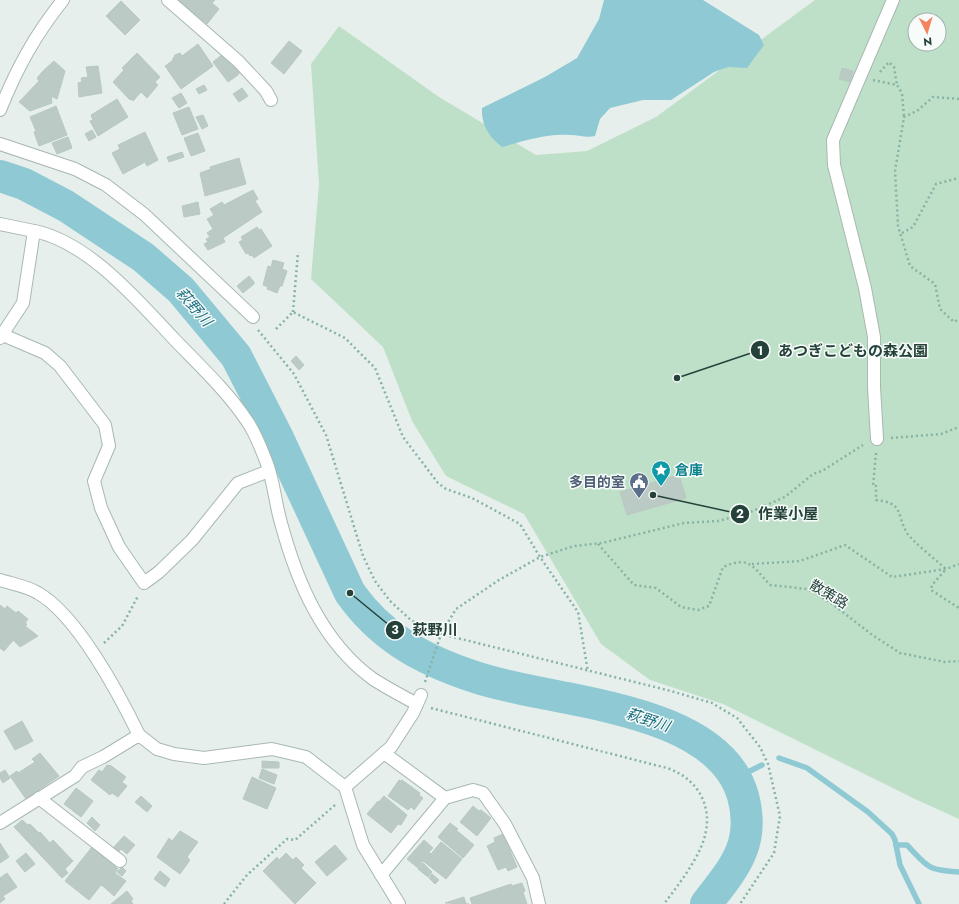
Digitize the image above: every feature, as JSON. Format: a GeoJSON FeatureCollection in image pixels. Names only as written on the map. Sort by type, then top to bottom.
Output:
{"type":"FeatureCollection","features":[{"type":"Feature","properties":{"kind":"street"},"geometry":{"type":"LineString","coordinates":[[0,110],[20,62],[43,26],[63,0]]}},
{"type":"Feature","properties":{"kind":"street"},"geometry":{"type":"LineString","coordinates":[[168,0],[238,61],[266,91],[271,100]]}},
{"type":"Feature","properties":{"kind":"street"},"geometry":{"type":"LineString","coordinates":[[877,439],[874,387],[874,337],[865,288],[834,165],[833,140],[894,0]]}},
{"type":"Feature","properties":{"kind":"street"},"geometry":{"type":"LineString","coordinates":[[0,144],[75,169],[106,185],[145,215],[253,317]]}},
{"type":"Feature","properties":{"kind":"street"},"geometry":{"type":"LineString","coordinates":[[0,224],[51,234],[98,265],[148,312],[215,381],[248,422],[266,462],[295,570],[311,606],[338,646],[372,678],[419,699],[391,747],[346,790]]}},
{"type":"Feature","properties":{"kind":"street"},"geometry":{"type":"LineString","coordinates":[[34,231],[23,303],[1,337],[45,353],[60,366],[105,425],[109,446],[94,481],[101,508],[119,547],[144,583],[160,572],[192,540],[238,483],[268,471]]}},
{"type":"Feature","properties":{"kind":"street"},"geometry":{"type":"LineString","coordinates":[[0,580],[36,592],[51,602],[68,619],[120,698],[139,735],[157,749],[174,754],[204,758],[272,749],[306,757],[322,768],[346,790],[364,845],[399,904]]}},
{"type":"Feature","properties":{"kind":"street"},"geometry":{"type":"LineString","coordinates":[[0,823],[75,776],[82,767],[103,757],[139,735]]}},
{"type":"Feature","properties":{"kind":"street"},"geometry":{"type":"LineString","coordinates":[[384,753],[445,798]]}},
{"type":"Feature","properties":{"kind":"street"},"geometry":{"type":"LineString","coordinates":[[381,876],[445,798],[473,790],[483,793],[505,824],[533,878],[539,904]]}},
{"type":"Feature","properties":{"kind":"street"},"geometry":{"type":"LineString","coordinates":[[39,798],[120,860]]}},
{"type":"Feature","properties":{"kind":"path"},"geometry":{"type":"LineString","coordinates":[[897,85],[872,80],[889,62],[894,67],[897,85],[902,93],[904,117],[895,171],[898,226],[902,233],[910,266],[935,284],[940,309],[954,322],[959,320]]}},
{"type":"Feature","properties":{"kind":"path"},"geometry":{"type":"LineString","coordinates":[[904,117],[917,111],[933,97],[959,99]]}},
{"type":"Feature","properties":{"kind":"path"},"geometry":{"type":"LineString","coordinates":[[902,233],[913,227],[936,184],[959,178]]}},
{"type":"Feature","properties":{"kind":"path"},"geometry":{"type":"LineString","coordinates":[[276,329],[293,312],[298,252]]}},
{"type":"Feature","properties":{"kind":"path"},"geometry":{"type":"LineString","coordinates":[[293,312],[345,338],[375,368],[403,437],[438,483],[446,489],[472,498],[520,524],[540,558],[578,612],[588,672]]}},
{"type":"Feature","properties":{"kind":"path"},"geometry":{"type":"LineString","coordinates":[[253,317],[255,326],[294,374],[326,435],[363,556],[375,581],[390,601],[412,621],[441,634],[588,672],[671,691],[712,703],[737,718],[760,747],[768,764],[776,792],[779,822],[774,853],[740,904]]}},
{"type":"Feature","properties":{"kind":"path"},"geometry":{"type":"LineString","coordinates":[[664,904],[701,848],[706,833],[706,809],[700,792],[688,779],[678,772],[667,768],[444,713],[419,699],[441,634],[456,608],[499,580],[540,558],[574,546],[598,543],[684,523],[718,521],[748,513],[784,496],[813,474],[822,471],[866,443],[877,439],[940,434],[959,427]]}},
{"type":"Feature","properties":{"kind":"path"},"geometry":{"type":"LineString","coordinates":[[877,439],[873,486],[876,486],[876,500],[888,501],[898,508],[907,533],[946,569]]}},
{"type":"Feature","properties":{"kind":"path"},"geometry":{"type":"LineString","coordinates":[[598,543],[634,585],[656,588],[681,607],[698,610],[709,606],[723,567],[736,561],[752,564],[800,561],[845,545],[892,577],[946,569],[959,564]]}},
{"type":"Feature","properties":{"kind":"path","name":"散策路"},"geometry":{"type":"LineString","coordinates":[[752,564],[770,585],[807,589],[831,603],[871,634],[900,653],[946,662],[959,661]]}},
{"type":"Feature","properties":{"kind":"path"},"geometry":{"type":"LineString","coordinates":[[946,569],[932,585],[931,590],[959,608]]}},
{"type":"Feature","properties":{"kind":"path"},"geometry":{"type":"LineString","coordinates":[[90,651],[110,638],[122,626],[144,583]]}},
{"type":"Feature","properties":{"kind":"path"},"geometry":{"type":"LineString","coordinates":[[224,904],[247,875],[287,839],[295,840],[346,790]]}},
{"type":"Feature","properties":{"kind":"green space"},"geometry":{"type":"Polygon","coordinates":[[[815,0],[959,0],[959,819],[915,799],[723,704],[650,680],[601,644],[524,514],[446,476],[412,421],[383,347],[311,279],[319,184],[311,64],[339,26],[439,97],[536,155],[587,151],[656,117],[815,0]]]}},
{"type":"Feature","properties":{"kind":"water"},"geometry":{"type":"Polygon","coordinates":[[[604,0],[703,0],[759,35],[764,45],[747,68],[728,67],[714,72],[671,100],[643,100],[610,108],[600,119],[595,136],[553,135],[502,147],[493,139],[484,125],[482,108],[545,77],[577,58],[599,19],[604,0]]]}},
{"type":"Feature","properties":{"kind":"building"},"geometry":{"type":"Polygon","coordinates":[[[178,0],[215,0],[212,3],[219,9],[207,24],[178,0]]]}},
{"type":"Feature","properties":{"kind":"building"},"geometry":{"type":"Polygon","coordinates":[[[121,1],[140,20],[125,35],[106,16],[121,1]]]}},
{"type":"Feature","properties":{"kind":"building"},"geometry":{"type":"Polygon","coordinates":[[[289,41],[302,51],[284,74],[271,63],[289,41]]]}},
{"type":"Feature","properties":{"kind":"building"},"geometry":{"type":"Polygon","coordinates":[[[198,44],[213,66],[181,89],[165,66],[172,61],[175,55],[180,53],[182,56],[198,44]]]}},
{"type":"Feature","properties":{"kind":"building"},"geometry":{"type":"Polygon","coordinates":[[[137,53],[160,77],[155,82],[158,85],[147,98],[141,92],[133,101],[131,99],[130,100],[113,82],[124,70],[122,68],[137,53]]]}},
{"type":"Feature","properties":{"kind":"building"},"geometry":{"type":"Polygon","coordinates":[[[223,54],[240,71],[238,75],[228,82],[213,62],[223,54]]]}},
{"type":"Feature","properties":{"kind":"building"},"geometry":{"type":"Polygon","coordinates":[[[54,61],[65,71],[57,99],[51,96],[52,103],[30,111],[19,102],[39,81],[37,78],[54,61]]]}},
{"type":"Feature","properties":{"kind":"building"},"geometry":{"type":"Polygon","coordinates":[[[98,66],[102,93],[79,97],[78,83],[82,82],[81,78],[88,77],[86,67],[98,66]]]}},
{"type":"Feature","properties":{"kind":"building"},"geometry":{"type":"Polygon","coordinates":[[[842,68],[853,71],[850,82],[839,79],[842,68]]]}},
{"type":"Feature","properties":{"kind":"building"},"geometry":{"type":"Polygon","coordinates":[[[204,85],[207,90],[199,94],[196,89],[204,85]]]}},
{"type":"Feature","properties":{"kind":"building"},"geometry":{"type":"Polygon","coordinates":[[[242,88],[248,96],[239,102],[233,94],[242,88]]]}},
{"type":"Feature","properties":{"kind":"building"},"geometry":{"type":"Polygon","coordinates":[[[181,93],[187,103],[179,108],[172,98],[181,93]]]}},
{"type":"Feature","properties":{"kind":"building"},"geometry":{"type":"Polygon","coordinates":[[[117,99],[128,117],[98,136],[90,121],[93,120],[91,115],[117,99]]]}},
{"type":"Feature","properties":{"kind":"building"},"geometry":{"type":"Polygon","coordinates":[[[56,106],[67,135],[39,146],[34,132],[36,131],[30,117],[56,106]]]}},
{"type":"Feature","properties":{"kind":"building"},"geometry":{"type":"Polygon","coordinates":[[[189,107],[198,129],[182,135],[173,113],[189,107]]]}},
{"type":"Feature","properties":{"kind":"building"},"geometry":{"type":"Polygon","coordinates":[[[203,115],[208,126],[202,129],[196,117],[203,115]]]}},
{"type":"Feature","properties":{"kind":"building"},"geometry":{"type":"Polygon","coordinates":[[[92,130],[96,137],[89,141],[85,134],[92,130]]]}},
{"type":"Feature","properties":{"kind":"building"},"geometry":{"type":"Polygon","coordinates":[[[145,132],[158,160],[147,166],[145,162],[123,174],[112,153],[120,149],[118,145],[145,132]]]}},
{"type":"Feature","properties":{"kind":"building"},"geometry":{"type":"Polygon","coordinates":[[[198,133],[205,151],[191,156],[184,138],[198,133]]]}},
{"type":"Feature","properties":{"kind":"building"},"geometry":{"type":"Polygon","coordinates":[[[68,137],[72,148],[57,154],[52,143],[68,137]]]}},
{"type":"Feature","properties":{"kind":"building"},"geometry":{"type":"Polygon","coordinates":[[[182,152],[184,157],[169,162],[167,157],[182,152]]]}},
{"type":"Feature","properties":{"kind":"building"},"geometry":{"type":"Polygon","coordinates":[[[239,158],[246,184],[205,196],[200,173],[211,169],[210,167],[239,158]]]}},
{"type":"Feature","properties":{"kind":"building"},"geometry":{"type":"Polygon","coordinates":[[[253,190],[258,199],[255,201],[262,212],[223,238],[225,242],[208,250],[204,244],[208,242],[206,239],[210,237],[207,233],[213,229],[207,219],[214,215],[210,209],[222,202],[224,205],[253,190]]]}},
{"type":"Feature","properties":{"kind":"building"},"geometry":{"type":"Polygon","coordinates":[[[198,202],[200,214],[184,217],[182,206],[198,202]]]}},
{"type":"Feature","properties":{"kind":"building"},"geometry":{"type":"Polygon","coordinates":[[[257,227],[259,230],[261,229],[272,246],[254,258],[248,253],[246,254],[239,242],[243,240],[241,237],[257,227]]]}},
{"type":"Feature","properties":{"kind":"building"},"geometry":{"type":"Polygon","coordinates":[[[273,260],[284,263],[282,269],[287,271],[282,286],[280,286],[277,293],[267,289],[268,287],[263,285],[268,266],[271,267],[273,260]]]}},
{"type":"Feature","properties":{"kind":"building"},"geometry":{"type":"Polygon","coordinates":[[[249,276],[254,284],[243,293],[237,286],[249,276]]]}},
{"type":"Feature","properties":{"kind":"building"},"geometry":{"type":"Polygon","coordinates":[[[296,356],[304,365],[299,370],[291,361],[296,356]]]}},
{"type":"Feature","properties":{"kind":"building"},"geometry":{"type":"Polygon","coordinates":[[[679,475],[686,498],[627,515],[620,492],[679,475]]]}},
{"type":"Feature","properties":{"kind":"building"},"geometry":{"type":"Polygon","coordinates":[[[0,605],[5,609],[7,606],[16,613],[18,611],[28,619],[25,623],[27,624],[4,651],[0,648],[0,605]]]}},
{"type":"Feature","properties":{"kind":"building"},"geometry":{"type":"Polygon","coordinates":[[[25,626],[38,636],[20,647],[13,640],[25,626]]]}},
{"type":"Feature","properties":{"kind":"building"},"geometry":{"type":"Polygon","coordinates":[[[22,721],[33,741],[15,750],[4,731],[22,721]]]}},
{"type":"Feature","properties":{"kind":"building"},"geometry":{"type":"Polygon","coordinates":[[[40,753],[59,776],[26,799],[10,776],[17,771],[18,773],[35,762],[32,759],[40,753]]]}},
{"type":"Feature","properties":{"kind":"building"},"geometry":{"type":"Polygon","coordinates":[[[262,761],[279,762],[279,768],[262,768],[262,761]]]}},
{"type":"Feature","properties":{"kind":"building"},"geometry":{"type":"Polygon","coordinates":[[[107,765],[110,765],[126,777],[122,782],[127,786],[118,797],[112,793],[110,795],[91,780],[99,770],[102,772],[107,765]]]}},
{"type":"Feature","properties":{"kind":"building"},"geometry":{"type":"Polygon","coordinates":[[[262,769],[277,775],[274,784],[259,778],[262,769]]]}},
{"type":"Feature","properties":{"kind":"building"},"geometry":{"type":"Polygon","coordinates":[[[5,770],[10,778],[3,783],[0,778],[0,773],[5,770]]]}},
{"type":"Feature","properties":{"kind":"building"},"geometry":{"type":"Polygon","coordinates":[[[252,777],[276,788],[267,809],[243,799],[252,777]]]}},
{"type":"Feature","properties":{"kind":"building"},"geometry":{"type":"Polygon","coordinates":[[[399,780],[402,780],[420,793],[419,795],[423,798],[414,810],[411,807],[408,810],[388,796],[399,780]]]}},
{"type":"Feature","properties":{"kind":"building"},"geometry":{"type":"Polygon","coordinates":[[[76,788],[93,801],[81,817],[64,804],[76,788]]]}},
{"type":"Feature","properties":{"kind":"building"},"geometry":{"type":"Polygon","coordinates":[[[141,796],[152,806],[147,812],[135,802],[141,796]]]}},
{"type":"Feature","properties":{"kind":"building"},"geometry":{"type":"Polygon","coordinates":[[[384,796],[407,815],[401,825],[398,824],[391,833],[367,814],[384,796]]]}},
{"type":"Feature","properties":{"kind":"building"},"geometry":{"type":"Polygon","coordinates":[[[473,806],[491,818],[477,836],[460,822],[473,806]]]}},
{"type":"Feature","properties":{"kind":"building"},"geometry":{"type":"Polygon","coordinates":[[[92,817],[100,825],[95,831],[87,823],[92,817]]]}},
{"type":"Feature","properties":{"kind":"building"},"geometry":{"type":"Polygon","coordinates":[[[22,820],[28,825],[30,824],[39,833],[40,832],[50,843],[53,840],[73,861],[65,869],[68,873],[62,878],[14,827],[22,820]]]}},
{"type":"Feature","properties":{"kind":"building"},"geometry":{"type":"Polygon","coordinates":[[[450,823],[474,845],[463,858],[438,837],[450,823]]]}},
{"type":"Feature","properties":{"kind":"building"},"geometry":{"type":"Polygon","coordinates":[[[180,831],[198,842],[187,857],[190,860],[180,874],[157,857],[169,838],[172,841],[180,831]]]}},
{"type":"Feature","properties":{"kind":"building"},"geometry":{"type":"Polygon","coordinates":[[[503,834],[517,867],[508,871],[506,867],[498,870],[487,846],[495,842],[494,838],[503,834]]]}},
{"type":"Feature","properties":{"kind":"building"},"geometry":{"type":"Polygon","coordinates":[[[124,836],[135,845],[127,854],[121,849],[118,853],[113,848],[124,836]]]}},
{"type":"Feature","properties":{"kind":"building"},"geometry":{"type":"Polygon","coordinates":[[[424,840],[433,848],[429,852],[431,854],[441,842],[462,859],[446,879],[423,861],[418,868],[407,859],[424,840]]]}},
{"type":"Feature","properties":{"kind":"building"},"geometry":{"type":"Polygon","coordinates":[[[0,843],[9,857],[0,863],[0,843]]]}},
{"type":"Feature","properties":{"kind":"building"},"geometry":{"type":"Polygon","coordinates":[[[335,845],[347,859],[327,876],[315,862],[335,845]]]}},
{"type":"Feature","properties":{"kind":"building"},"geometry":{"type":"Polygon","coordinates":[[[92,847],[118,869],[104,887],[101,885],[89,900],[65,881],[92,847]]]}},
{"type":"Feature","properties":{"kind":"building"},"geometry":{"type":"Polygon","coordinates":[[[26,853],[35,864],[25,872],[16,861],[26,853]]]}},
{"type":"Feature","properties":{"kind":"building"},"geometry":{"type":"Polygon","coordinates":[[[286,853],[293,860],[296,857],[304,865],[301,868],[316,883],[295,904],[263,871],[277,857],[279,860],[286,853]]]}},
{"type":"Feature","properties":{"kind":"building"},"geometry":{"type":"Polygon","coordinates":[[[423,863],[432,872],[428,877],[418,869],[423,863]]]}},
{"type":"Feature","properties":{"kind":"building"},"geometry":{"type":"Polygon","coordinates":[[[122,867],[126,871],[122,876],[117,872],[122,867]]]}},
{"type":"Feature","properties":{"kind":"building"},"geometry":{"type":"Polygon","coordinates":[[[160,871],[170,879],[165,887],[154,879],[160,871]]]}},
{"type":"Feature","properties":{"kind":"building"},"geometry":{"type":"Polygon","coordinates":[[[7,873],[17,887],[3,896],[5,899],[0,903],[0,878],[7,873]]]}},
{"type":"Feature","properties":{"kind":"building"},"geometry":{"type":"Polygon","coordinates":[[[115,873],[126,881],[114,896],[104,887],[115,873]]]}},
{"type":"Feature","properties":{"kind":"building"},"geometry":{"type":"Polygon","coordinates":[[[432,874],[439,880],[435,884],[429,878],[432,874]]]}},
{"type":"Feature","properties":{"kind":"building"},"geometry":{"type":"Polygon","coordinates":[[[522,883],[527,904],[472,904],[470,898],[511,884],[512,886],[522,883]]]}},
{"type":"Feature","properties":{"kind":"building"},"geometry":{"type":"Polygon","coordinates":[[[127,891],[133,899],[131,900],[133,904],[111,904],[127,891]]]}},
{"type":"Feature","properties":{"kind":"building"},"geometry":{"type":"Polygon","coordinates":[[[464,897],[466,904],[445,903],[464,897]]]}},
{"type":"Feature","properties":{"kind":"waterway","name":"萩野川"},"geometry":{"type":"LineString","coordinates":[[0,176],[24,184],[66,206],[143,257],[181,290],[236,356],[277,436],[350,593],[362,609],[390,635],[421,655],[475,677],[507,686],[627,712],[667,725],[701,742],[727,766],[743,796],[747,828],[740,854],[733,867],[706,904]]}},
{"type":"Feature","properties":{"kind":"waterway"},"geometry":{"type":"LineString","coordinates":[[779,758],[807,768],[868,812],[892,834],[895,840],[900,865],[919,904]]}},
{"type":"Feature","properties":{"kind":"waterway"},"geometry":{"type":"LineString","coordinates":[[736,778],[762,765]]}},
{"type":"Feature","properties":{"kind":"waterway"},"geometry":{"type":"LineString","coordinates":[[896,845],[907,845],[925,863],[934,869],[959,872]]}},
{"type":"Feature","properties":{"kind":"place","name":"あつぎこどもの森公園"},"geometry":{"type":"Point","coordinates":[677,378]}},
{"type":"Feature","properties":{"kind":"place","name":"倉庫"},"geometry":{"type":"Point","coordinates":[661,487]}},
{"type":"Feature","properties":{"kind":"place","name":"作業小屋"},"geometry":{"type":"Point","coordinates":[653,495]}},
{"type":"Feature","properties":{"kind":"place","name":"多目的室"},"geometry":{"type":"Point","coordinates":[639,499]}},
{"type":"Feature","properties":{"kind":"place","name":"萩野川"},"geometry":{"type":"Point","coordinates":[350,593]}}]}
